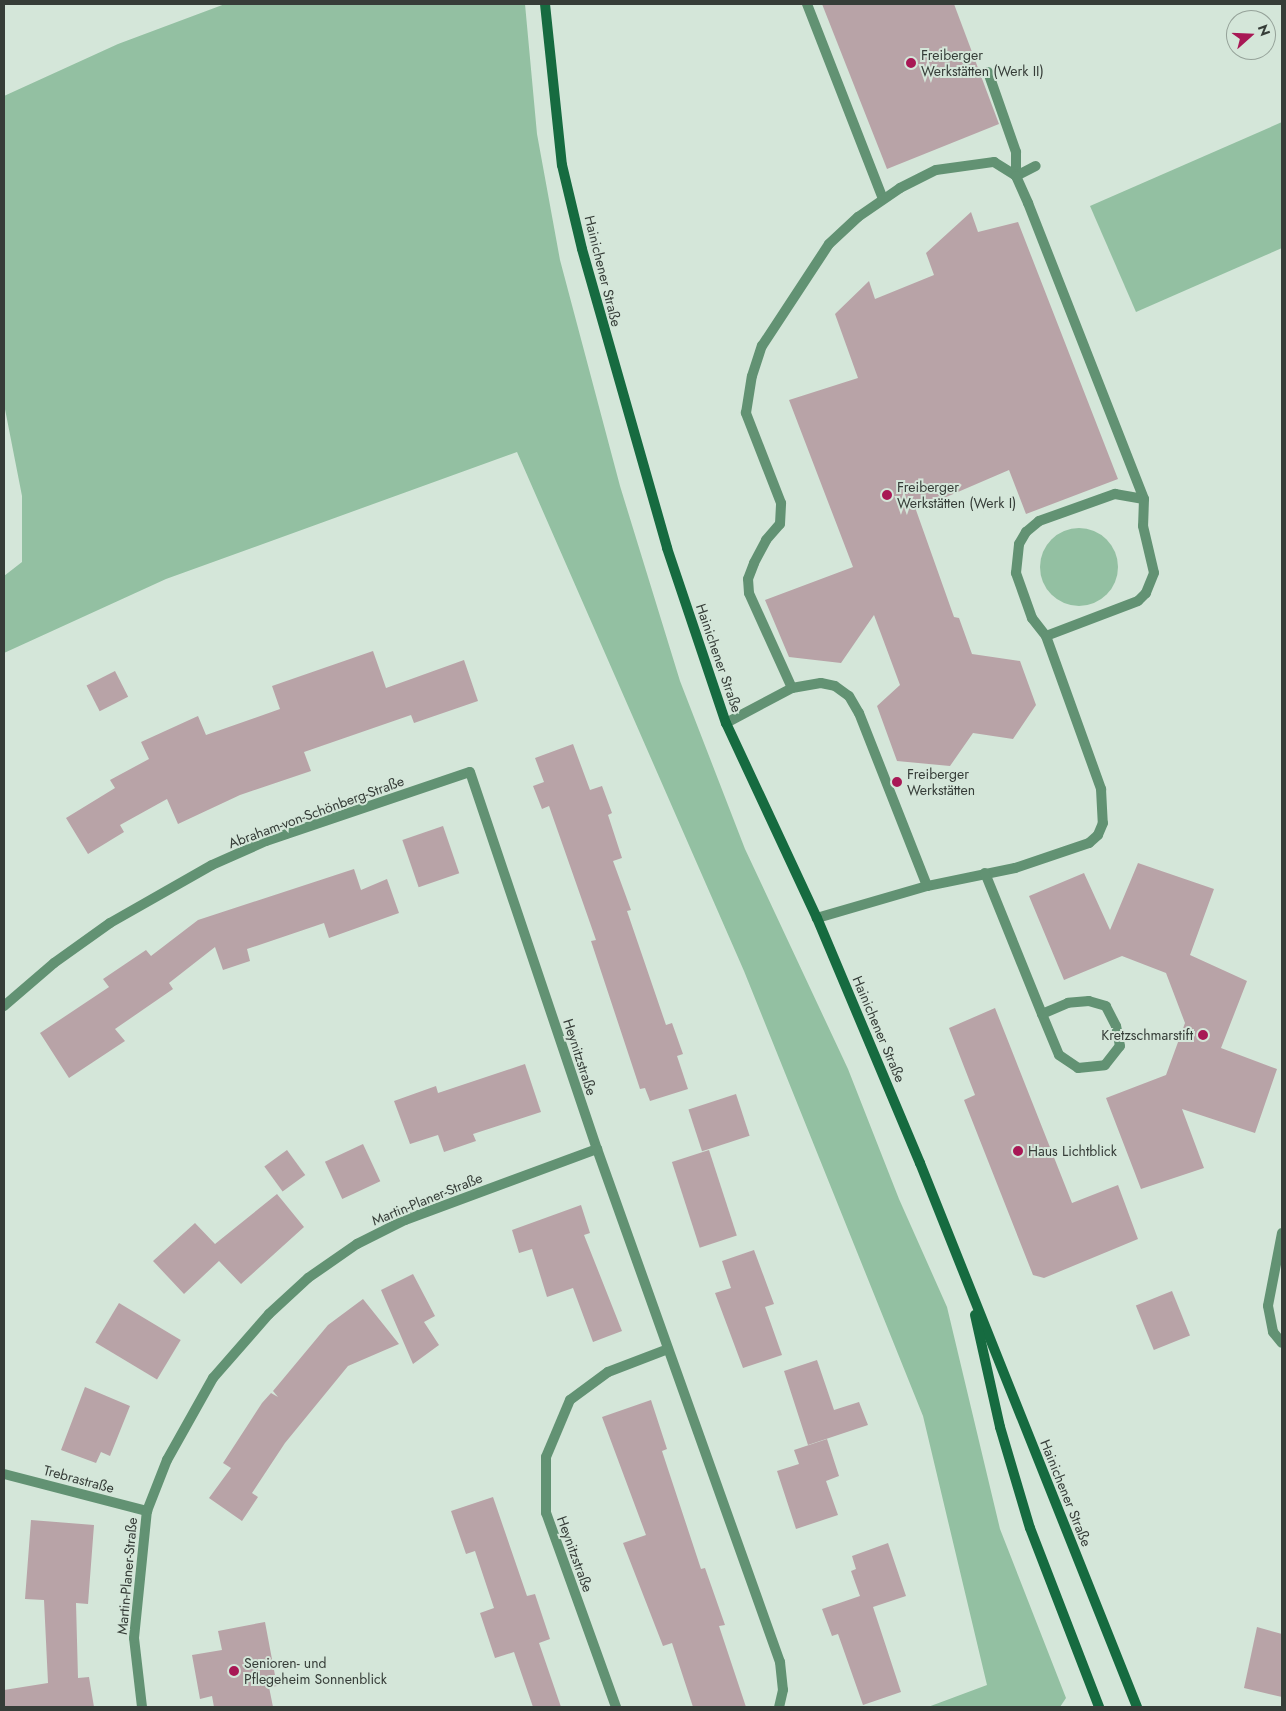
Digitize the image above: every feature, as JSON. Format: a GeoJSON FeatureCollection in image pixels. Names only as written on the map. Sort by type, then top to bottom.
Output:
{"type":"FeatureCollection","features":[{"type":"Feature","properties":{"kind":"main road","name":"Hainichener Straße"},"geometry":{"type":"LineString","coordinates":[[545,4],[562,165],[582,249],[667,548],[726,723],[817,918],[970,1289],[1137,1707]]}},
{"type":"Feature","properties":{"kind":"main road","name":"Hainichener Straße"},"geometry":{"type":"LineString","coordinates":[[970,1289],[1000,1428],[1030,1528],[1099,1707]]}},
{"type":"Feature","properties":{"kind":"street"},"geometry":{"type":"LineString","coordinates":[[806,4],[883,199]]}},
{"type":"Feature","properties":{"kind":"street"},"geometry":{"type":"LineString","coordinates":[[988,72],[1016,152],[1016,176],[1144,499],[1144,526],[1154,573],[1146,593],[1138,600],[1046,636]]}},
{"type":"Feature","properties":{"kind":"street"},"geometry":{"type":"LineString","coordinates":[[792,688],[750,593],[748,579],[766,540],[780,524],[781,502],[746,413],[752,376],[762,346],[829,244],[883,199],[936,170],[964,164],[994,162],[1016,176]]}},
{"type":"Feature","properties":{"kind":"street"},"geometry":{"type":"LineString","coordinates":[[1016,176],[1036,166]]}},
{"type":"Feature","properties":{"kind":"street"},"geometry":{"type":"LineString","coordinates":[[817,918],[927,886],[1015,868],[1089,843],[1098,835],[1103,823],[1101,789],[1046,636],[1032,618],[1016,572],[1019,544],[1026,532],[1039,521],[1115,494],[1144,499]]}},
{"type":"Feature","properties":{"kind":"street"},"geometry":{"type":"LineString","coordinates":[[726,723],[792,688],[821,683],[835,686],[849,696],[859,713],[927,886]]}},
{"type":"Feature","properties":{"kind":"street","name":"Abraham-von-Schönberg-Straße"},"geometry":{"type":"LineString","coordinates":[[4,1006],[54,963],[110,923],[212,865],[266,841],[470,772]]}},
{"type":"Feature","properties":{"kind":"street","name":"Heynitzstraße"},"geometry":{"type":"LineString","coordinates":[[470,772],[596,1149],[780,1662],[783,1690],[779,1707]]}},
{"type":"Feature","properties":{"kind":"street"},"geometry":{"type":"LineString","coordinates":[[985,873],[1042,1014],[1059,1055],[1078,1068],[1105,1064],[1120,1046],[1116,1026],[1106,1006],[1089,1001],[1068,1003],[1042,1014]]}},
{"type":"Feature","properties":{"kind":"street","name":"Martin-Planer-Straße"},"geometry":{"type":"LineString","coordinates":[[142,1707],[134,1638],[147,1511],[167,1460],[213,1378],[269,1314],[308,1278],[357,1244],[405,1220],[596,1149]]}},
{"type":"Feature","properties":{"kind":"street"},"geometry":{"type":"LineString","coordinates":[[1282,1233],[1268,1306],[1273,1332],[1282,1343]]}},
{"type":"Feature","properties":{"kind":"street","name":"Heynitzstraße"},"geometry":{"type":"LineString","coordinates":[[616,1707],[546,1512],[546,1457],[570,1400],[608,1372],[668,1349]]}},
{"type":"Feature","properties":{"kind":"street","name":"Trebrastraße"},"geometry":{"type":"LineString","coordinates":[[4,1474],[147,1511]]}},
{"type":"Feature","properties":{"kind":"green space"},"geometry":{"type":"Polygon","coordinates":[[[225,4],[525,4],[537,134],[560,260],[620,486],[680,681],[745,849],[848,1069],[899,1199],[947,1307],[1000,1529],[1066,1698],[1060,1707],[928,1707],[987,1685],[923,1416],[744,971],[517,452],[166,579],[4,653],[4,576],[22,562],[22,496],[4,404],[4,96],[118,44],[225,4]]]}},
{"type":"Feature","properties":{"kind":"green space"},"geometry":{"type":"Polygon","coordinates":[[[1282,122],[1282,248],[1136,312],[1090,206],[1282,122]]]}},
{"type":"Feature","properties":{"kind":"green space"},"geometry":{"type":"Polygon","coordinates":[[[1071,528],[1087,528],[1101,534],[1112,545],[1118,559],[1118,575],[1112,589],[1101,600],[1087,606],[1071,606],[1057,600],[1046,589],[1040,575],[1040,559],[1046,545],[1057,534],[1071,528]]]}},
{"type":"Feature","properties":{"kind":"building","name":"Freiberger Werkstätten (Werk II)"},"geometry":{"type":"Polygon","coordinates":[[[822,4],[954,4],[999,124],[887,169],[822,4]]]}},
{"type":"Feature","properties":{"kind":"building","name":"Freiberger Werkstätten (Werk I)"},"geometry":{"type":"Polygon","coordinates":[[[971,212],[978,232],[1018,222],[1118,479],[1026,514],[1009,470],[916,510],[954,617],[959,618],[972,654],[1020,661],[1036,705],[1013,739],[973,733],[950,766],[897,761],[877,706],[900,685],[874,615],[841,663],[789,657],[765,600],[853,567],[789,400],[858,378],[835,314],[869,281],[875,299],[934,275],[926,253],[971,212]]]}},
{"type":"Feature","properties":{"kind":"building"},"geometry":{"type":"Polygon","coordinates":[[[373,651],[386,688],[464,660],[478,701],[414,723],[411,715],[304,752],[311,771],[240,795],[178,824],[167,799],[120,825],[124,832],[88,854],[66,818],[115,788],[110,780],[149,759],[141,742],[198,716],[206,735],[280,709],[272,686],[373,651]]]}},
{"type":"Feature","properties":{"kind":"building"},"geometry":{"type":"Polygon","coordinates":[[[115,671],[128,697],[100,711],[86,686],[115,671]]]}},
{"type":"Feature","properties":{"kind":"building"},"geometry":{"type":"Polygon","coordinates":[[[573,744],[590,790],[602,786],[612,813],[608,815],[622,858],[613,861],[631,910],[627,911],[666,1025],[672,1023],[683,1054],[677,1056],[688,1089],[650,1101],[645,1088],[640,1089],[591,941],[596,940],[549,806],[542,809],[533,786],[544,782],[535,758],[573,744]]]}},
{"type":"Feature","properties":{"kind":"building"},"geometry":{"type":"Polygon","coordinates":[[[443,826],[459,873],[419,887],[402,840],[443,826]]]}},
{"type":"Feature","properties":{"kind":"building","name":"Kretzschmarstift"},"geometry":{"type":"Polygon","coordinates":[[[1138,863],[1214,889],[1190,955],[1247,981],[1221,1048],[1277,1069],[1255,1133],[1182,1109],[1204,1168],[1141,1189],[1106,1098],[1166,1075],[1185,1023],[1166,973],[1122,956],[1064,980],[1029,896],[1084,873],[1110,930],[1138,863]]]}},
{"type":"Feature","properties":{"kind":"building"},"geometry":{"type":"Polygon","coordinates":[[[354,869],[361,890],[387,879],[399,913],[329,938],[324,923],[247,949],[250,961],[223,970],[215,947],[169,983],[173,989],[115,1029],[125,1041],[69,1078],[40,1033],[109,987],[103,979],[146,950],[151,956],[198,920],[354,869]]]}},
{"type":"Feature","properties":{"kind":"building"},"geometry":{"type":"Polygon","coordinates":[[[995,1008],[1072,1203],[1118,1185],[1138,1239],[1044,1278],[1033,1275],[964,1100],[975,1095],[949,1028],[995,1008]]]}},
{"type":"Feature","properties":{"kind":"building"},"geometry":{"type":"Polygon","coordinates":[[[525,1064],[541,1112],[473,1134],[476,1141],[444,1152],[438,1135],[410,1144],[394,1101],[436,1086],[438,1093],[525,1064]]]}},
{"type":"Feature","properties":{"kind":"building"},"geometry":{"type":"Polygon","coordinates":[[[736,1094],[750,1136],[702,1151],[688,1109],[736,1094]]]}},
{"type":"Feature","properties":{"kind":"building"},"geometry":{"type":"Polygon","coordinates":[[[363,1144],[380,1181],[342,1199],[325,1162],[363,1144]]]}},
{"type":"Feature","properties":{"kind":"building"},"geometry":{"type":"Polygon","coordinates":[[[287,1150],[305,1175],[283,1192],[264,1166],[287,1150]]]}},
{"type":"Feature","properties":{"kind":"building"},"geometry":{"type":"Polygon","coordinates":[[[709,1150],[737,1236],[700,1248],[672,1162],[709,1150]]]}},
{"type":"Feature","properties":{"kind":"building"},"geometry":{"type":"Polygon","coordinates":[[[277,1194],[304,1227],[241,1284],[219,1261],[184,1294],[153,1261],[195,1223],[215,1244],[277,1194]]]}},
{"type":"Feature","properties":{"kind":"building"},"geometry":{"type":"Polygon","coordinates":[[[581,1205],[590,1233],[584,1235],[622,1331],[593,1342],[573,1288],[547,1297],[532,1249],[519,1253],[512,1230],[581,1205]]]}},
{"type":"Feature","properties":{"kind":"building"},"geometry":{"type":"Polygon","coordinates":[[[754,1250],[774,1304],[765,1307],[782,1355],[743,1368],[715,1293],[731,1288],[722,1261],[754,1250]]]}},
{"type":"Feature","properties":{"kind":"building"},"geometry":{"type":"Polygon","coordinates":[[[413,1274],[435,1316],[424,1322],[439,1345],[413,1364],[381,1290],[413,1274]]]}},
{"type":"Feature","properties":{"kind":"building"},"geometry":{"type":"Polygon","coordinates":[[[1172,1291],[1190,1336],[1154,1350],[1136,1306],[1172,1291]]]}},
{"type":"Feature","properties":{"kind":"building"},"geometry":{"type":"Polygon","coordinates":[[[363,1299],[399,1344],[348,1366],[285,1443],[252,1493],[258,1497],[242,1521],[209,1498],[231,1468],[223,1463],[262,1403],[271,1393],[278,1397],[273,1391],[328,1325],[363,1299]]]}},
{"type":"Feature","properties":{"kind":"building"},"geometry":{"type":"Polygon","coordinates":[[[119,1303],[181,1340],[157,1380],[95,1342],[119,1303]]]}},
{"type":"Feature","properties":{"kind":"building"},"geometry":{"type":"Polygon","coordinates":[[[817,1360],[834,1410],[859,1402],[868,1425],[808,1445],[784,1371],[817,1360]]]}},
{"type":"Feature","properties":{"kind":"building"},"geometry":{"type":"Polygon","coordinates":[[[85,1387],[130,1406],[110,1456],[101,1452],[96,1463],[61,1450],[85,1387]]]}},
{"type":"Feature","properties":{"kind":"building"},"geometry":{"type":"Polygon","coordinates":[[[651,1400],[667,1449],[662,1451],[701,1569],[705,1568],[725,1625],[719,1626],[746,1707],[693,1707],[672,1643],[663,1646],[623,1543],[646,1535],[602,1417],[651,1400]]]}},
{"type":"Feature","properties":{"kind":"building"},"geometry":{"type":"Polygon","coordinates":[[[827,1439],[839,1476],[826,1481],[838,1515],[796,1529],[777,1471],[799,1464],[794,1450],[827,1439]]]}},
{"type":"Feature","properties":{"kind":"building"},"geometry":{"type":"Polygon","coordinates":[[[493,1497],[527,1596],[535,1594],[550,1639],[539,1643],[561,1707],[533,1707],[514,1652],[495,1658],[480,1613],[494,1608],[475,1551],[466,1554],[451,1511],[493,1497]]]}},
{"type":"Feature","properties":{"kind":"building"},"geometry":{"type":"Polygon","coordinates":[[[31,1520],[94,1525],[88,1604],[76,1603],[78,1678],[89,1677],[94,1707],[4,1707],[4,1690],[48,1683],[44,1600],[25,1599],[31,1520]]]}},
{"type":"Feature","properties":{"kind":"building"},"geometry":{"type":"Polygon","coordinates":[[[888,1543],[906,1596],[873,1607],[901,1692],[863,1705],[838,1634],[832,1636],[822,1609],[860,1596],[851,1571],[856,1569],[852,1556],[888,1543]]]}},
{"type":"Feature","properties":{"kind":"building","name":"Senioren- und Pflegeheim Sonnenblick"},"geometry":{"type":"Polygon","coordinates":[[[265,1622],[277,1686],[269,1687],[273,1707],[214,1707],[212,1696],[200,1699],[192,1655],[222,1650],[218,1631],[265,1622]]]}},
{"type":"Feature","properties":{"kind":"building"},"geometry":{"type":"Polygon","coordinates":[[[1257,1627],[1282,1634],[1282,1697],[1244,1688],[1257,1627]]]}},
{"type":"Feature","properties":{"kind":"place","name":"Freiberger Werkstätten (Werk II)"},"geometry":{"type":"Point","coordinates":[911,63]}},
{"type":"Feature","properties":{"kind":"place","name":"Freiberger Werkstätten (Werk I)"},"geometry":{"type":"Point","coordinates":[887,495]}},
{"type":"Feature","properties":{"kind":"place","name":"Freiberger Werkstätten"},"geometry":{"type":"Point","coordinates":[897,782]}},
{"type":"Feature","properties":{"kind":"place","name":"Kretzschmarstift"},"geometry":{"type":"Point","coordinates":[1203,1035]}},
{"type":"Feature","properties":{"kind":"place","name":"Haus Lichtblick"},"geometry":{"type":"Point","coordinates":[1018,1151]}},
{"type":"Feature","properties":{"kind":"place","name":"Senioren- und Pflegeheim Sonnenblick"},"geometry":{"type":"Point","coordinates":[234,1671]}}]}
